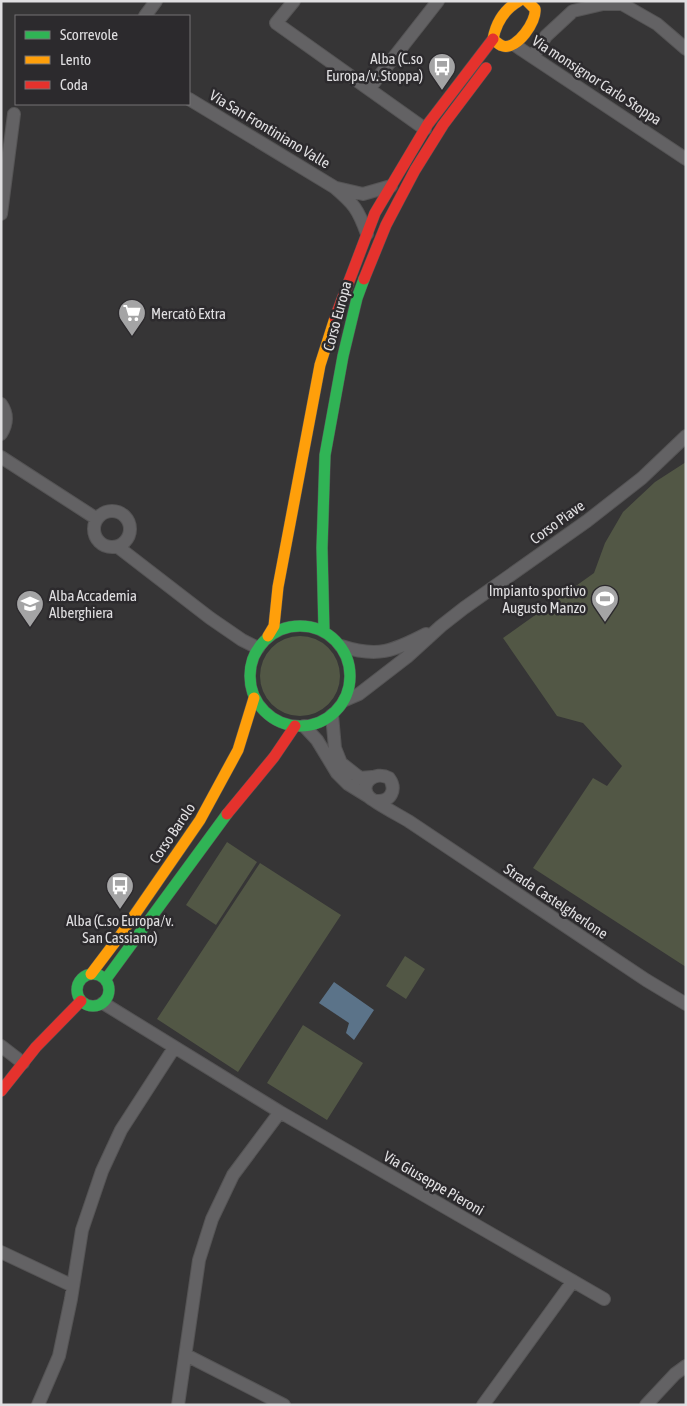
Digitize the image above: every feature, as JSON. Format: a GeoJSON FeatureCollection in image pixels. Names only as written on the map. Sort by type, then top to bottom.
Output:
{"type":"FeatureCollection","features":[{"type":"Feature","properties":{"kind":"main road"},"geometry":{"type":"LineString","coordinates":[[512,3],[496,26],[495,51],[515,44],[527,32],[539,6],[527,1]]}},
{"type":"Feature","properties":{"kind":"main road","name":"Corso Europa"},"geometry":{"type":"LineString","coordinates":[[268,636],[274,626],[280,577],[320,365],[341,300],[375,213],[425,129],[495,51]]}},
{"type":"Feature","properties":{"kind":"main road","name":"Corso Europa"},"geometry":{"type":"LineString","coordinates":[[324,631],[322,548],[325,455],[343,356],[357,298],[386,225],[415,170],[495,51]]}},
{"type":"Feature","properties":{"kind":"main road"},"geometry":{"type":"LineString","coordinates":[[310,626],[324,631],[341,646],[346,654],[351,672],[345,700],[332,715],[319,723],[299,726],[282,723],[271,717],[254,698],[250,679],[252,660],[258,648],[268,636],[281,629],[310,626]]}},
{"type":"Feature","properties":{"kind":"main road","name":"Corso Barolo"},"geometry":{"type":"LineString","coordinates":[[91,974],[122,933],[200,820],[238,750],[254,698]]}},
{"type":"Feature","properties":{"kind":"main road","name":"Corso Barolo"},"geometry":{"type":"LineString","coordinates":[[106,979],[215,829],[299,726]]}},
{"type":"Feature","properties":{"kind":"main road"},"geometry":{"type":"LineString","coordinates":[[91,974],[102,976],[106,979],[110,990],[103,1003],[94,1006],[81,1001],[76,992],[78,982],[86,975],[91,974]]}},
{"type":"Feature","properties":{"kind":"main road"},"geometry":{"type":"LineString","coordinates":[[1,1091],[36,1047],[81,1001]]}},
{"type":"Feature","properties":{"kind":"street"},"geometry":{"type":"LineString","coordinates":[[146,15],[156,1]]}},
{"type":"Feature","properties":{"kind":"street"},"geometry":{"type":"LineString","coordinates":[[294,1],[276,23],[425,129]]}},
{"type":"Feature","properties":{"kind":"street"},"geometry":{"type":"LineString","coordinates":[[369,89],[438,1]]}},
{"type":"Feature","properties":{"kind":"street"},"geometry":{"type":"LineString","coordinates":[[533,57],[546,36],[573,11],[603,4],[622,4],[656,24],[686,49]]}},
{"type":"Feature","properties":{"kind":"street","name":"Via monsignor Carlo Stoppa"},"geometry":{"type":"LineString","coordinates":[[515,44],[686,159]]}},
{"type":"Feature","properties":{"kind":"street","name":"Via San Frontiniano Valle"},"geometry":{"type":"LineString","coordinates":[[190,99],[334,187]]}},
{"type":"Feature","properties":{"kind":"street"},"geometry":{"type":"LineString","coordinates":[[1,214],[14,114]]}},
{"type":"Feature","properties":{"kind":"street"},"geometry":{"type":"LineString","coordinates":[[334,187],[363,194],[390,186]]}},
{"type":"Feature","properties":{"kind":"street"},"geometry":{"type":"LineString","coordinates":[[334,187],[352,203],[361,218],[367,234]]}},
{"type":"Feature","properties":{"kind":"street"},"geometry":{"type":"LineString","coordinates":[[1,404],[6,416],[6,425],[1,434]]}},
{"type":"Feature","properties":{"kind":"street","name":"Corso Piave"},"geometry":{"type":"LineString","coordinates":[[441,626],[580,526],[634,484],[686,436]]}},
{"type":"Feature","properties":{"kind":"street"},"geometry":{"type":"LineString","coordinates":[[1,457],[97,519]]}},
{"type":"Feature","properties":{"kind":"street"},"geometry":{"type":"LineString","coordinates":[[111,511],[121,514],[126,518],[130,528],[127,540],[118,546],[107,547],[97,540],[94,530],[97,519],[111,511]]}},
{"type":"Feature","properties":{"kind":"street"},"geometry":{"type":"LineString","coordinates":[[118,546],[210,618],[242,640],[258,648]]}},
{"type":"Feature","properties":{"kind":"street"},"geometry":{"type":"LineString","coordinates":[[341,646],[371,653],[400,647],[441,626]]}},
{"type":"Feature","properties":{"kind":"street"},"geometry":{"type":"LineString","coordinates":[[345,700],[359,694],[407,657],[441,626]]}},
{"type":"Feature","properties":{"kind":"street"},"geometry":{"type":"LineString","coordinates":[[299,726],[317,740],[337,773],[348,784],[373,799],[385,800],[391,794],[393,786],[389,778],[380,775],[360,778],[341,763],[335,748],[332,715]]}},
{"type":"Feature","properties":{"kind":"street"},"geometry":{"type":"LineString","coordinates":[[372,777],[366,788],[373,799]]}},
{"type":"Feature","properties":{"kind":"street"},"geometry":{"type":"LineString","coordinates":[[391,794],[398,807],[410,822]]}},
{"type":"Feature","properties":{"kind":"street","name":"Strada Castelgherlone"},"geometry":{"type":"LineString","coordinates":[[373,799],[612,958],[686,1004]]}},
{"type":"Feature","properties":{"kind":"street","name":"Via Giuseppe Pieroni"},"geometry":{"type":"LineString","coordinates":[[103,1003],[280,1112],[604,1299]]}},
{"type":"Feature","properties":{"kind":"street"},"geometry":{"type":"LineString","coordinates":[[1,1046],[23,1063]]}},
{"type":"Feature","properties":{"kind":"street"},"geometry":{"type":"LineString","coordinates":[[38,1405],[59,1356],[82,1230],[102,1171],[121,1130],[174,1048]]}},
{"type":"Feature","properties":{"kind":"street"},"geometry":{"type":"LineString","coordinates":[[178,1405],[199,1260],[212,1219],[233,1175],[280,1112]]}},
{"type":"Feature","properties":{"kind":"street"},"geometry":{"type":"LineString","coordinates":[[1,1252],[73,1286]]}},
{"type":"Feature","properties":{"kind":"street"},"geometry":{"type":"LineString","coordinates":[[483,1405],[573,1281]]}},
{"type":"Feature","properties":{"kind":"street"},"geometry":{"type":"LineString","coordinates":[[186,1355],[284,1405]]}},
{"type":"Feature","properties":{"kind":"street"},"geometry":{"type":"LineString","coordinates":[[646,1405],[675,1374],[686,1366]]}},
{"type":"Feature","properties":{"kind":"green space","name":"Impianto sportivo Augusto Manzo"},"geometry":{"type":"Polygon","coordinates":[[[686,462],[686,967],[533,868],[593,778],[607,786],[622,766],[583,723],[557,716],[503,638],[594,573],[605,543],[623,512],[655,482],[686,462]]]}},
{"type":"Feature","properties":{"kind":"green space"},"geometry":{"type":"Polygon","coordinates":[[[300,636],[315,639],[328,648],[337,661],[340,676],[337,691],[328,704],[315,713],[300,716],[285,713],[272,704],[263,691],[260,676],[263,661],[272,648],[285,639],[300,636]]]}},
{"type":"Feature","properties":{"kind":"green space"},"geometry":{"type":"Polygon","coordinates":[[[227,842],[257,862],[216,925],[186,905],[227,842]]]}},
{"type":"Feature","properties":{"kind":"green space"},"geometry":{"type":"Polygon","coordinates":[[[260,863],[341,915],[238,1072],[157,1019],[260,863]]]}},
{"type":"Feature","properties":{"kind":"green space"},"geometry":{"type":"Polygon","coordinates":[[[405,956],[425,969],[406,999],[386,986],[405,956]]]}},
{"type":"Feature","properties":{"kind":"green space"},"geometry":{"type":"Polygon","coordinates":[[[303,1025],[363,1063],[327,1120],[267,1083],[303,1025]]]}},
{"type":"Feature","properties":{"kind":"water"},"geometry":{"type":"Polygon","coordinates":[[[334,982],[374,1010],[354,1040],[346,1033],[349,1023],[319,1003],[334,982]]]}},
{"type":"Feature","properties":{"kind":"traffic: fast"},"geometry":{"type":"LineString","coordinates":[[324,631],[322,548],[325,455],[343,356],[357,298],[364,279]]}},
{"type":"Feature","properties":{"kind":"traffic: fast"},"geometry":{"type":"LineString","coordinates":[[300,626],[319,629],[336,640],[347,657],[350,676],[347,695],[336,712],[319,723],[300,726],[281,723],[264,712],[253,695],[250,676],[253,657],[264,640],[281,629],[300,626]]}},
{"type":"Feature","properties":{"kind":"traffic: fast"},"geometry":{"type":"LineString","coordinates":[[106,979],[227,814]]}},
{"type":"Feature","properties":{"kind":"traffic: fast"},"geometry":{"type":"LineString","coordinates":[[93,974],[105,978],[109,990],[105,1002],[93,1006],[81,1002],[77,990],[81,978],[93,974]]}},
{"type":"Feature","properties":{"kind":"traffic: slow"},"geometry":{"type":"LineString","coordinates":[[519,1],[505,12],[496,27],[493,39],[502,46],[514,44],[520,39],[533,20],[535,9],[527,1]]}},
{"type":"Feature","properties":{"kind":"traffic: slow"},"geometry":{"type":"LineString","coordinates":[[268,636],[274,626],[278,587],[320,365],[335,318]]}},
{"type":"Feature","properties":{"kind":"traffic: slow"},"geometry":{"type":"LineString","coordinates":[[91,974],[122,933],[200,820],[238,750],[254,698]]}},
{"type":"Feature","properties":{"kind":"traffic: jam"},"geometry":{"type":"LineString","coordinates":[[335,318],[375,213],[428,124],[493,39]]}},
{"type":"Feature","properties":{"kind":"traffic: jam"},"geometry":{"type":"LineString","coordinates":[[364,279],[386,225],[415,170],[443,125],[486,68]]}},
{"type":"Feature","properties":{"kind":"traffic: jam"},"geometry":{"type":"LineString","coordinates":[[227,814],[274,757],[295,726]]}},
{"type":"Feature","properties":{"kind":"traffic: jam"},"geometry":{"type":"LineString","coordinates":[[1,1091],[36,1047],[81,1001]]}},
{"type":"Feature","properties":{"kind":"place","name":"Alba (C.so Europa/v. Stoppa)"},"geometry":{"type":"Point","coordinates":[442,91]}},
{"type":"Feature","properties":{"kind":"place","name":"Mercatò Extra"},"geometry":{"type":"Point","coordinates":[132,337]}},
{"type":"Feature","properties":{"kind":"place","name":"Impianto sportivo Augusto Manzo"},"geometry":{"type":"Point","coordinates":[605,623]}},
{"type":"Feature","properties":{"kind":"place","name":"Alba Accademia Alberghiera"},"geometry":{"type":"Point","coordinates":[30,628]}},
{"type":"Feature","properties":{"kind":"place","name":"Alba (C.so Europa/v. San Cassiano)"},"geometry":{"type":"Point","coordinates":[120,910]}}]}
